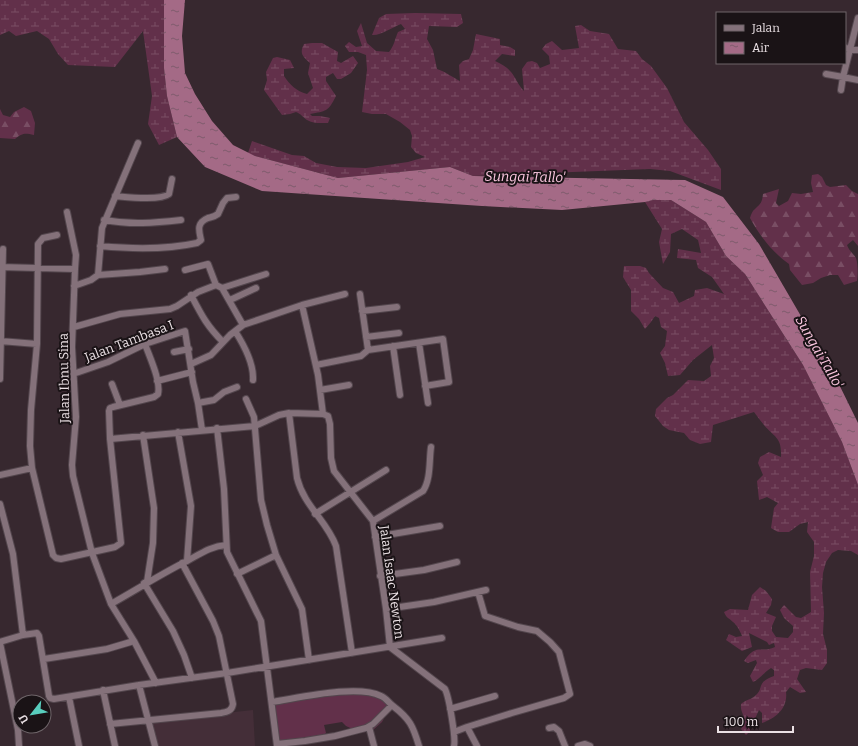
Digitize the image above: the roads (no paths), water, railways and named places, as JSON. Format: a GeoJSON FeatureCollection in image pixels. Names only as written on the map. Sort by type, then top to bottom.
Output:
{"type":"FeatureCollection","features":[{"type":"Feature","properties":{"kind":"street"},"geometry":{"type":"LineString","coordinates":[[846,60],[848,48],[858,17]]}},
{"type":"Feature","properties":{"kind":"street"},"geometry":{"type":"LineString","coordinates":[[848,48],[858,50]]}},
{"type":"Feature","properties":{"kind":"street"},"geometry":{"type":"LineString","coordinates":[[841,90],[845,64]]}},
{"type":"Feature","properties":{"kind":"street"},"geometry":{"type":"LineString","coordinates":[[826,74],[858,80]]}},
{"type":"Feature","properties":{"kind":"street"},"geometry":{"type":"LineString","coordinates":[[98,275],[104,220],[116,196],[138,143]]}},
{"type":"Feature","properties":{"kind":"street"},"geometry":{"type":"LineString","coordinates":[[116,196],[164,196],[168,194],[172,179]]}},
{"type":"Feature","properties":{"kind":"street"},"geometry":{"type":"LineString","coordinates":[[100,246],[119,248],[172,248],[197,243],[201,240],[198,228],[199,226],[206,219],[218,214],[227,198],[236,197]]}},
{"type":"Feature","properties":{"kind":"street","name":"Jalan Ibnu Sina"},"geometry":{"type":"LineString","coordinates":[[67,212],[76,254],[73,374],[76,417],[72,470],[92,553]]}},
{"type":"Feature","properties":{"kind":"street"},"geometry":{"type":"LineString","coordinates":[[104,220],[126,224],[152,224],[181,220]]}},
{"type":"Feature","properties":{"kind":"street"},"geometry":{"type":"LineString","coordinates":[[57,235],[43,238],[39,242],[38,248],[39,268],[37,344],[31,410],[30,446],[32,468],[53,555],[56,558],[60,559],[115,548],[121,543],[110,439],[109,411],[110,408],[156,395],[158,392],[157,381],[146,344]]}},
{"type":"Feature","properties":{"kind":"street"},"geometry":{"type":"LineString","coordinates":[[0,378],[1,267],[3,249]]}},
{"type":"Feature","properties":{"kind":"street"},"geometry":{"type":"LineString","coordinates":[[185,270],[208,264],[216,285],[222,288],[244,325]]}},
{"type":"Feature","properties":{"kind":"street"},"geometry":{"type":"LineString","coordinates":[[1,267],[75,269]]}},
{"type":"Feature","properties":{"kind":"street"},"geometry":{"type":"LineString","coordinates":[[74,286],[91,280],[98,275],[164,270]]}},
{"type":"Feature","properties":{"kind":"street"},"geometry":{"type":"LineString","coordinates":[[222,288],[266,274]]}},
{"type":"Feature","properties":{"kind":"street"},"geometry":{"type":"LineString","coordinates":[[74,327],[120,314],[170,309],[177,306],[191,295],[216,285]]}},
{"type":"Feature","properties":{"kind":"street"},"geometry":{"type":"LineString","coordinates":[[230,300],[256,288]]}},
{"type":"Feature","properties":{"kind":"street"},"geometry":{"type":"LineString","coordinates":[[191,364],[211,355],[235,331],[244,325],[302,305],[345,294]]}},
{"type":"Feature","properties":{"kind":"street"},"geometry":{"type":"LineString","coordinates":[[360,294],[368,350]]}},
{"type":"Feature","properties":{"kind":"street"},"geometry":{"type":"LineString","coordinates":[[191,295],[210,329],[223,342]]}},
{"type":"Feature","properties":{"kind":"street","name":"Jalan Isaac Newton"},"geometry":{"type":"LineString","coordinates":[[302,305],[316,364],[324,414],[329,417],[331,458],[334,471],[372,521],[386,609],[390,647]]}},
{"type":"Feature","properties":{"kind":"street"},"geometry":{"type":"LineString","coordinates":[[362,311],[397,306]]}},
{"type":"Feature","properties":{"kind":"street"},"geometry":{"type":"LineString","coordinates":[[235,331],[249,358],[253,371],[253,380]]}},
{"type":"Feature","properties":{"kind":"street","name":"Jalan Tambasa I"},"geometry":{"type":"LineString","coordinates":[[73,374],[108,362],[146,344],[185,332],[202,430]]}},
{"type":"Feature","properties":{"kind":"street"},"geometry":{"type":"LineString","coordinates":[[366,337],[398,332]]}},
{"type":"Feature","properties":{"kind":"street"},"geometry":{"type":"LineString","coordinates":[[316,364],[360,356],[368,350],[443,339],[449,382],[425,386]]}},
{"type":"Feature","properties":{"kind":"street"},"geometry":{"type":"LineString","coordinates":[[0,341],[37,344]]}},
{"type":"Feature","properties":{"kind":"street"},"geometry":{"type":"LineString","coordinates":[[419,343],[428,403]]}},
{"type":"Feature","properties":{"kind":"street"},"geometry":{"type":"LineString","coordinates":[[393,346],[400,395]]}},
{"type":"Feature","properties":{"kind":"street"},"geometry":{"type":"LineString","coordinates":[[174,352],[189,349]]}},
{"type":"Feature","properties":{"kind":"street"},"geometry":{"type":"LineString","coordinates":[[157,381],[192,372]]}},
{"type":"Feature","properties":{"kind":"street"},"geometry":{"type":"LineString","coordinates":[[112,384],[120,405]]}},
{"type":"Feature","properties":{"kind":"street"},"geometry":{"type":"LineString","coordinates":[[320,390],[349,385]]}},
{"type":"Feature","properties":{"kind":"street"},"geometry":{"type":"LineString","coordinates":[[198,403],[214,400],[224,392],[237,387]]}},
{"type":"Feature","properties":{"kind":"street"},"geometry":{"type":"LineString","coordinates":[[246,399],[254,417],[262,500],[267,525],[276,555],[302,609],[309,660]]}},
{"type":"Feature","properties":{"kind":"street"},"geometry":{"type":"LineString","coordinates":[[110,439],[217,428],[255,426],[279,415],[289,413],[324,414]]}},
{"type":"Feature","properties":{"kind":"street"},"geometry":{"type":"LineString","coordinates":[[289,413],[298,483],[302,493],[315,514],[329,531],[336,546],[352,653]]}},
{"type":"Feature","properties":{"kind":"street"},"geometry":{"type":"LineString","coordinates":[[217,428],[224,489],[226,546],[228,556],[261,621],[277,745],[335,736],[369,727],[392,705]]}},
{"type":"Feature","properties":{"kind":"street"},"geometry":{"type":"LineString","coordinates":[[110,724],[228,711],[231,710],[233,704],[217,629],[184,562],[191,506],[178,432]]}},
{"type":"Feature","properties":{"kind":"street"},"geometry":{"type":"LineString","coordinates":[[143,435],[154,508],[146,583],[175,635],[192,678]]}},
{"type":"Feature","properties":{"kind":"street"},"geometry":{"type":"LineString","coordinates":[[372,521],[423,491],[428,475],[431,447]]}},
{"type":"Feature","properties":{"kind":"street"},"geometry":{"type":"LineString","coordinates":[[0,474],[32,468]]}},
{"type":"Feature","properties":{"kind":"street"},"geometry":{"type":"LineString","coordinates":[[315,514],[386,470]]}},
{"type":"Feature","properties":{"kind":"street"},"geometry":{"type":"LineString","coordinates":[[0,504],[13,554],[23,635]]}},
{"type":"Feature","properties":{"kind":"street"},"geometry":{"type":"LineString","coordinates":[[375,537],[440,526]]}},
{"type":"Feature","properties":{"kind":"street"},"geometry":{"type":"LineString","coordinates":[[111,604],[208,549],[226,546]]}},
{"type":"Feature","properties":{"kind":"street"},"geometry":{"type":"LineString","coordinates":[[92,553],[111,604],[134,641],[156,683]]}},
{"type":"Feature","properties":{"kind":"street"},"geometry":{"type":"LineString","coordinates":[[237,574],[276,555]]}},
{"type":"Feature","properties":{"kind":"street"},"geometry":{"type":"LineString","coordinates":[[380,576],[424,570],[457,562]]}},
{"type":"Feature","properties":{"kind":"street"},"geometry":{"type":"LineString","coordinates":[[386,609],[434,602],[486,590]]}},
{"type":"Feature","properties":{"kind":"street"},"geometry":{"type":"LineString","coordinates":[[454,732],[564,698],[570,694],[560,657],[554,646],[537,631],[485,616],[482,612],[478,592]]}},
{"type":"Feature","properties":{"kind":"street"},"geometry":{"type":"LineString","coordinates":[[19,746],[18,730],[0,642],[23,635],[37,633],[39,636],[49,696],[50,698],[54,699],[103,690],[226,673],[442,638]]}},
{"type":"Feature","properties":{"kind":"street"},"geometry":{"type":"LineString","coordinates":[[44,659],[107,649],[134,641]]}},
{"type":"Feature","properties":{"kind":"street"},"geometry":{"type":"LineString","coordinates":[[390,647],[445,689],[448,695],[454,732],[454,746]]}},
{"type":"Feature","properties":{"kind":"street"},"geometry":{"type":"LineString","coordinates":[[139,685],[155,746]]}},
{"type":"Feature","properties":{"kind":"street"},"geometry":{"type":"LineString","coordinates":[[103,690],[114,746]]}},
{"type":"Feature","properties":{"kind":"street"},"geometry":{"type":"LineString","coordinates":[[272,702],[352,691],[368,692],[382,696],[412,725],[420,746]]}},
{"type":"Feature","properties":{"kind":"street"},"geometry":{"type":"LineString","coordinates":[[450,709],[495,696]]}},
{"type":"Feature","properties":{"kind":"street"},"geometry":{"type":"LineString","coordinates":[[69,697],[79,746]]}},
{"type":"Feature","properties":{"kind":"street"},"geometry":{"type":"LineString","coordinates":[[369,727],[374,746]]}},
{"type":"Feature","properties":{"kind":"street"},"geometry":{"type":"LineString","coordinates":[[467,728],[476,746]]}},
{"type":"Feature","properties":{"kind":"street"},"geometry":{"type":"LineString","coordinates":[[549,728],[557,728],[565,746]]}},
{"type":"Feature","properties":{"kind":"street"},"geometry":{"type":"LineString","coordinates":[[578,746],[586,744],[590,746]]}},
{"type":"Feature","properties":{"kind":"water","name":"Sungai Tallo'"},"geometry":{"type":"Polygon","coordinates":[[[164,0],[185,0],[182,36],[185,73],[195,94],[212,121],[233,145],[255,156],[338,178],[450,167],[473,176],[685,180],[723,197],[759,244],[830,366],[858,423],[858,485],[842,442],[803,365],[745,274],[726,256],[706,222],[671,200],[653,200],[562,210],[262,191],[205,167],[177,137],[167,96],[164,68],[164,0]]]}}]}
